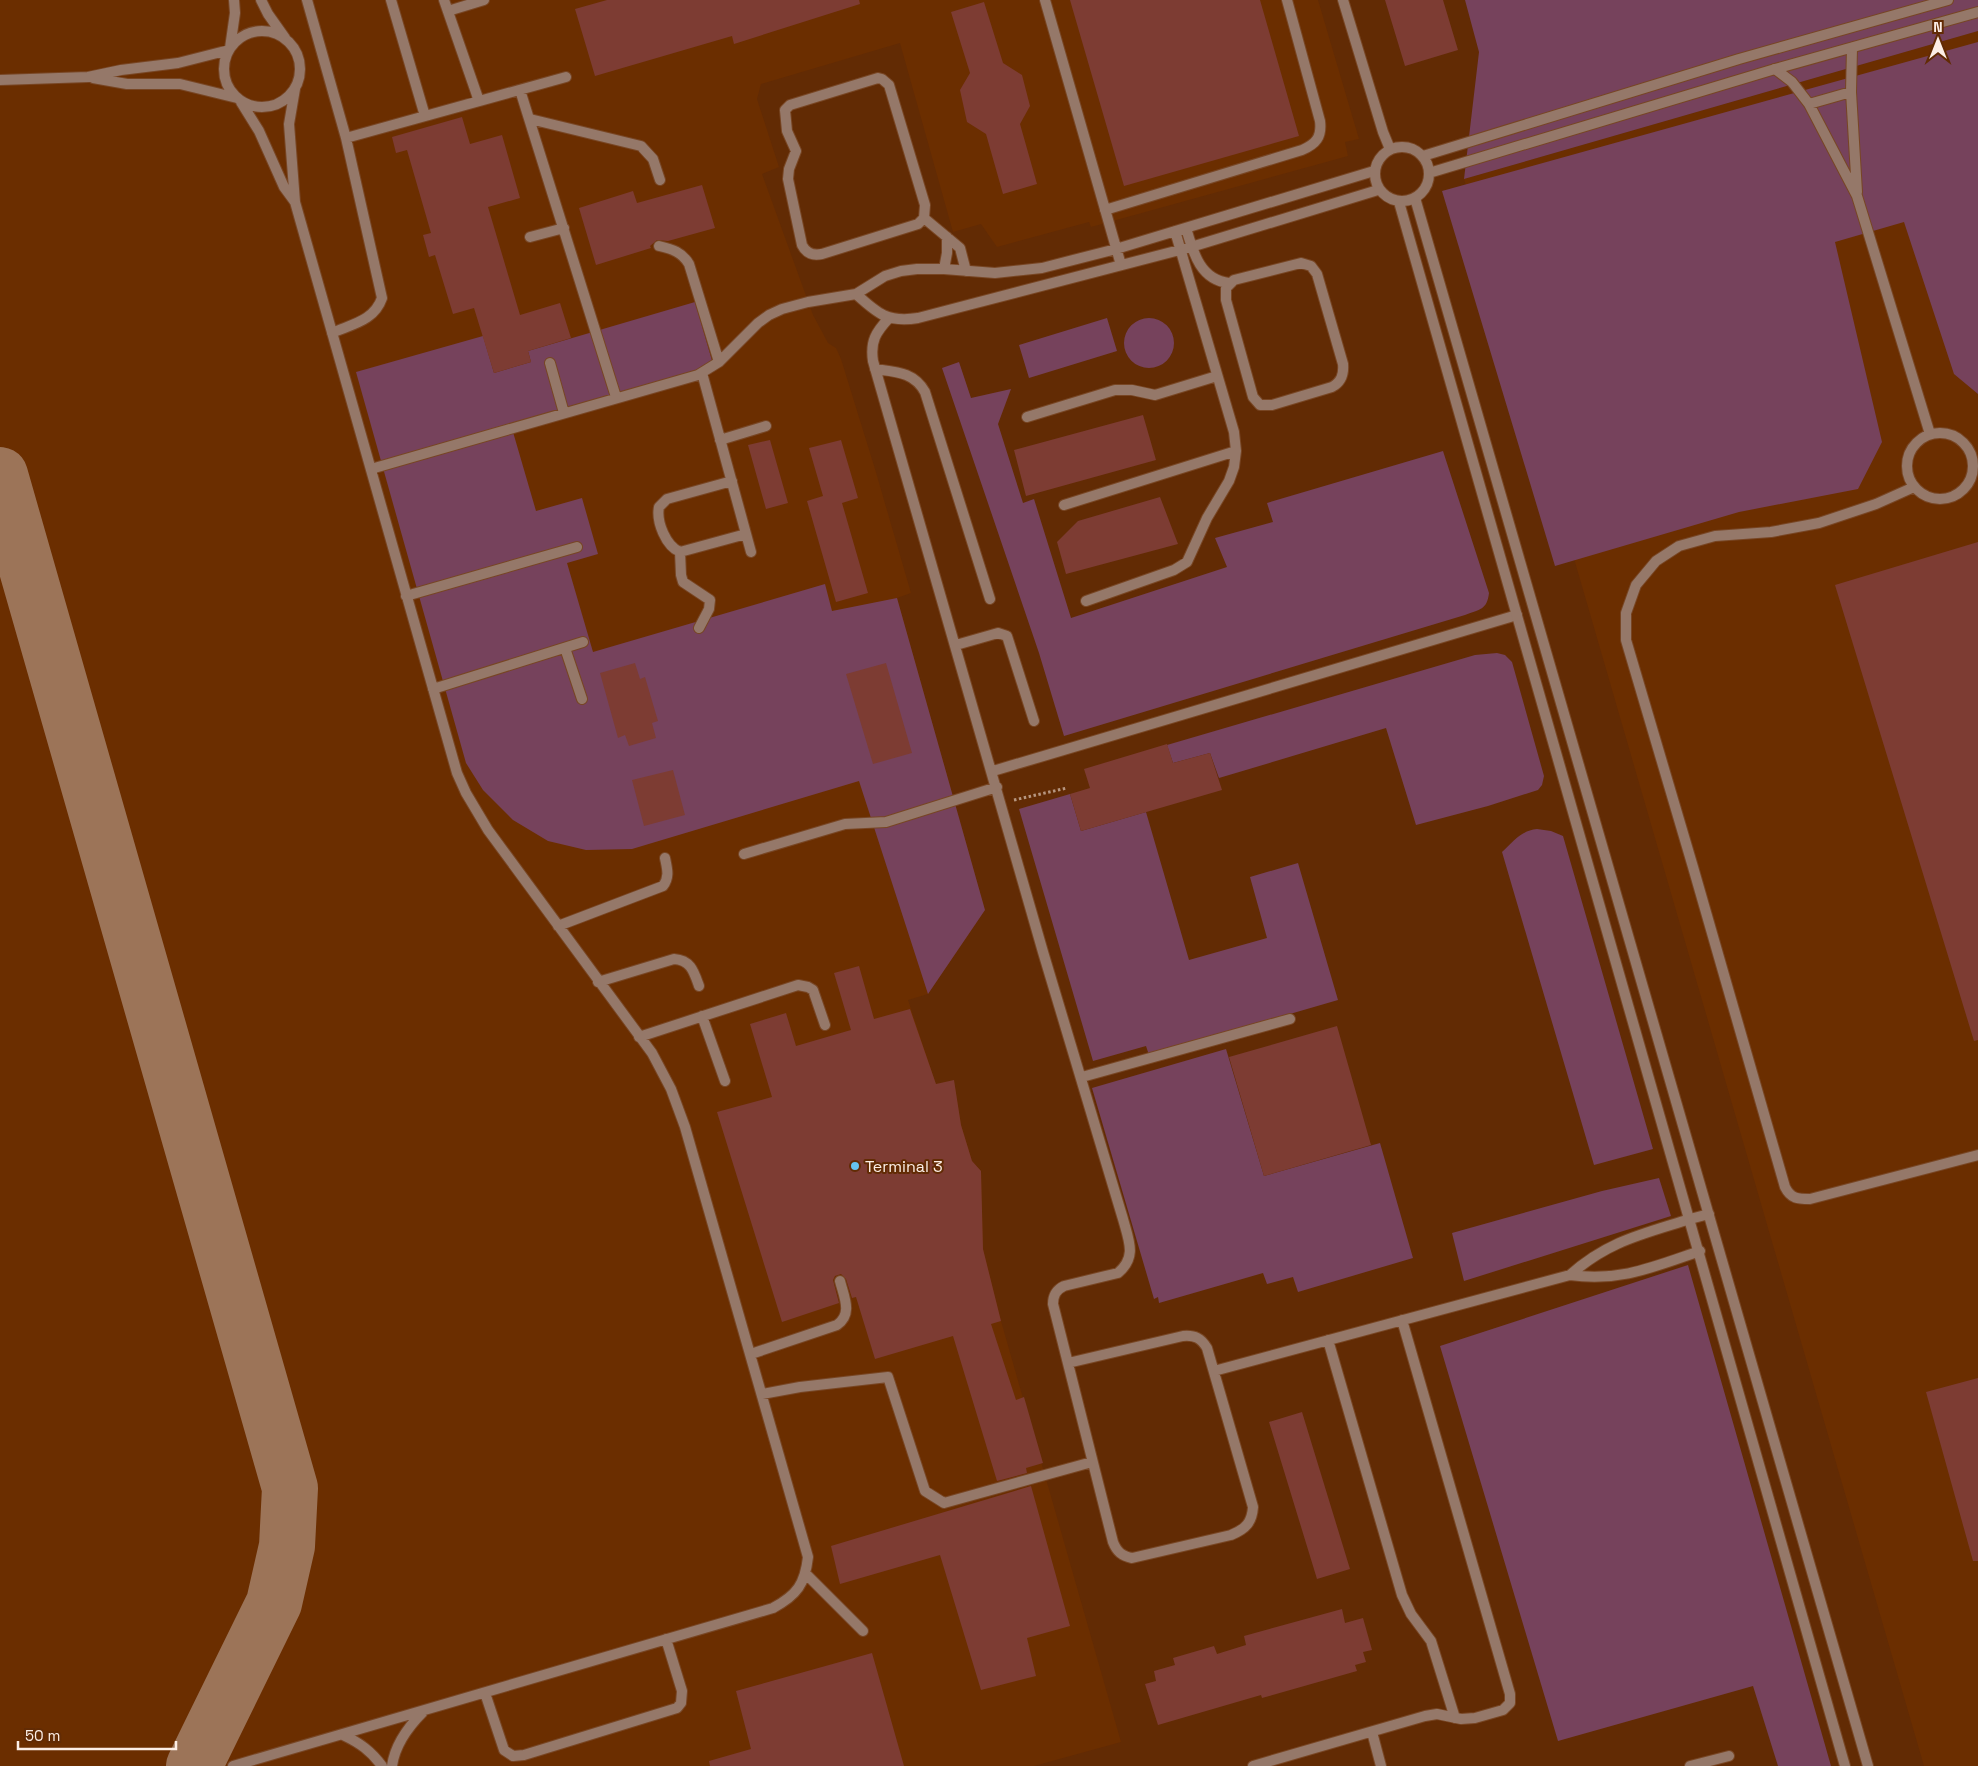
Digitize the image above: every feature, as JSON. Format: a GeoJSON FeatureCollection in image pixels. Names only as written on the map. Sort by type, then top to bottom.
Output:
{"type":"FeatureCollection","features":[{"type":"Feature","properties":{"kind":"street"},"geometry":{"type":"LineString","coordinates":[[234,0],[235,13],[230,49],[225,60],[224,70],[230,90],[239,99],[259,132],[284,187],[295,202]]}},
{"type":"Feature","properties":{"kind":"street"},"geometry":{"type":"LineString","coordinates":[[233,1766],[773,1608],[788,1600],[799,1588],[806,1574],[808,1557],[805,1541],[679,1108],[662,1071],[639,1036],[488,830],[466,793],[451,752],[295,202],[289,124],[300,69],[299,58],[294,48],[268,14],[261,0]]}},
{"type":"Feature","properties":{"kind":"street"},"geometry":{"type":"LineString","coordinates":[[307,0],[346,138],[382,298],[379,307],[372,315],[332,333]]}},
{"type":"Feature","properties":{"kind":"street"},"geometry":{"type":"LineString","coordinates":[[391,0],[425,116]]}},
{"type":"Feature","properties":{"kind":"street"},"geometry":{"type":"LineString","coordinates":[[444,0],[479,102]]}},
{"type":"Feature","properties":{"kind":"street"},"geometry":{"type":"LineString","coordinates":[[448,11],[484,0]]}},
{"type":"Feature","properties":{"kind":"street"},"geometry":{"type":"LineString","coordinates":[[1045,0],[1121,265]]}},
{"type":"Feature","properties":{"kind":"street"},"geometry":{"type":"LineString","coordinates":[[1105,210],[1302,150],[1318,140],[1321,130],[1320,121],[1287,0]]}},
{"type":"Feature","properties":{"kind":"street"},"geometry":{"type":"LineString","coordinates":[[1343,0],[1382,132],[1390,149]]}},
{"type":"Feature","properties":{"kind":"street"},"geometry":{"type":"LineString","coordinates":[[1423,156],[1739,59],[1948,0]]}},
{"type":"Feature","properties":{"kind":"street"},"geometry":{"type":"LineString","coordinates":[[1429,173],[1775,69],[1978,12]]}},
{"type":"Feature","properties":{"kind":"street"},"geometry":{"type":"LineString","coordinates":[[0,80],[88,77],[121,70],[178,63],[230,49],[244,36],[262,31],[280,35],[287,40]]}},
{"type":"Feature","properties":{"kind":"street"},"geometry":{"type":"LineString","coordinates":[[1852,48],[1851,92],[1857,196]]}},
{"type":"Feature","properties":{"kind":"street"},"geometry":{"type":"LineString","coordinates":[[1775,69],[1792,82],[1809,104],[1857,196],[1930,434]]}},
{"type":"Feature","properties":{"kind":"street"},"geometry":{"type":"LineString","coordinates":[[88,77],[126,84],[180,84],[239,99],[260,107],[280,103],[295,89]]}},
{"type":"Feature","properties":{"kind":"street"},"geometry":{"type":"LineString","coordinates":[[346,138],[566,77]]}},
{"type":"Feature","properties":{"kind":"street"},"geometry":{"type":"LineString","coordinates":[[873,79],[886,81],[889,85],[925,205],[924,218],[918,224],[822,254],[812,255],[808,252],[802,244],[788,176],[796,151],[787,131],[785,113],[787,107],[873,79]]}},
{"type":"Feature","properties":{"kind":"street"},"geometry":{"type":"LineString","coordinates":[[520,90],[616,397]]}},
{"type":"Feature","properties":{"kind":"street"},"geometry":{"type":"LineString","coordinates":[[1809,104],[1851,92]]}},
{"type":"Feature","properties":{"kind":"street"},"geometry":{"type":"LineString","coordinates":[[530,119],[641,146],[653,159],[660,180]]}},
{"type":"Feature","properties":{"kind":"street"},"geometry":{"type":"LineString","coordinates":[[1407,147],[1416,150],[1423,156],[1429,173],[1428,183],[1423,192],[1408,201],[1399,202],[1388,198],[1378,190],[1374,171],[1382,154],[1390,149],[1407,147]]}},
{"type":"Feature","properties":{"kind":"street"},"geometry":{"type":"LineString","coordinates":[[371,469],[702,373],[718,362],[758,323],[770,315],[782,309],[808,302],[856,294],[885,276],[901,271],[944,269],[995,273],[1042,268],[1116,249],[1374,171]]}},
{"type":"Feature","properties":{"kind":"street"},"geometry":{"type":"LineString","coordinates":[[856,294],[876,313],[904,320],[918,318],[1191,247],[1378,190]]}},
{"type":"Feature","properties":{"kind":"street"},"geometry":{"type":"LineString","coordinates":[[1415,198],[1868,1766]]}},
{"type":"Feature","properties":{"kind":"street"},"geometry":{"type":"LineString","coordinates":[[1399,202],[1846,1766]]}},
{"type":"Feature","properties":{"kind":"street"},"geometry":{"type":"LineString","coordinates":[[924,218],[960,248],[966,271]]}},
{"type":"Feature","properties":{"kind":"street"},"geometry":{"type":"LineString","coordinates":[[530,237],[564,228]]}},
{"type":"Feature","properties":{"kind":"street"},"geometry":{"type":"LineString","coordinates":[[1186,228],[1191,247],[1204,272],[1216,280],[1229,283],[1234,280],[1301,263],[1311,266],[1317,274],[1343,364],[1341,380],[1332,387],[1272,405],[1266,406],[1256,402],[1252,397],[1226,300],[1226,288],[1229,283]]}},
{"type":"Feature","properties":{"kind":"street"},"geometry":{"type":"LineString","coordinates":[[1086,601],[1174,570],[1187,562],[1211,512],[1229,481],[1236,451],[1234,432],[1175,231]]}},
{"type":"Feature","properties":{"kind":"street"},"geometry":{"type":"LineString","coordinates":[[944,269],[947,237]]}},
{"type":"Feature","properties":{"kind":"street"},"geometry":{"type":"LineString","coordinates":[[659,246],[676,250],[686,258],[718,362]]}},
{"type":"Feature","properties":{"kind":"street"},"geometry":{"type":"LineString","coordinates":[[890,318],[877,332],[872,341],[871,351],[1131,1251],[1125,1267],[1118,1273],[1064,1286],[1055,1292],[1053,1304],[1113,1542],[1116,1550],[1123,1556],[1141,1557],[1240,1531],[1248,1525],[1252,1516],[1252,1506],[1204,1342],[1198,1337],[1190,1335],[1068,1363]]}},
{"type":"Feature","properties":{"kind":"street"},"geometry":{"type":"LineString","coordinates":[[550,363],[564,413]]}},
{"type":"Feature","properties":{"kind":"street"},"geometry":{"type":"LineString","coordinates":[[876,369],[904,373],[920,384],[925,392],[990,599]]}},
{"type":"Feature","properties":{"kind":"street"},"geometry":{"type":"LineString","coordinates":[[702,373],[751,552]]}},
{"type":"Feature","properties":{"kind":"street"},"geometry":{"type":"LineString","coordinates":[[1027,417],[1115,390],[1132,390],[1155,395],[1217,376]]}},
{"type":"Feature","properties":{"kind":"street"},"geometry":{"type":"LineString","coordinates":[[720,440],[766,426]]}},
{"type":"Feature","properties":{"kind":"street"},"geometry":{"type":"LineString","coordinates":[[1944,433],[1956,437],[1966,445],[1976,469],[1970,482],[1961,492],[1950,498],[1937,499],[1924,495],[1914,487],[1908,476],[1907,463],[1911,450],[1919,440],[1930,434],[1944,433]]}},
{"type":"Feature","properties":{"kind":"street"},"geometry":{"type":"LineString","coordinates":[[1064,505],[1236,451]]}},
{"type":"Feature","properties":{"kind":"street"},"geometry":{"type":"LineString","coordinates":[[732,481],[667,498],[662,502],[658,512],[667,541],[670,546],[680,552],[746,534]]}},
{"type":"Feature","properties":{"kind":"street"},"geometry":{"type":"LineString","coordinates":[[1914,487],[1876,504],[1819,523],[1771,532],[1715,536],[1679,546],[1656,561],[1636,585],[1626,613],[1626,640],[1694,867],[1788,1194],[1795,1199],[1810,1199],[1978,1155]]}},
{"type":"Feature","properties":{"kind":"street"},"geometry":{"type":"LineString","coordinates":[[406,596],[577,547]]}},
{"type":"Feature","properties":{"kind":"street"},"geometry":{"type":"LineString","coordinates":[[680,552],[683,582],[710,600],[710,610],[699,628]]}},
{"type":"Feature","properties":{"kind":"street"},"geometry":{"type":"LineString","coordinates":[[992,771],[1534,610]]}},
{"type":"Feature","properties":{"kind":"street"},"geometry":{"type":"LineString","coordinates":[[956,645],[998,632],[1007,636],[1034,721]]}},
{"type":"Feature","properties":{"kind":"street"},"geometry":{"type":"LineString","coordinates":[[433,689],[583,642]]}},
{"type":"Feature","properties":{"kind":"street"},"geometry":{"type":"LineString","coordinates":[[565,648],[582,699]]}},
{"type":"Feature","properties":{"kind":"street"},"geometry":{"type":"LineString","coordinates":[[744,854],[845,824],[886,822],[997,787]]}},
{"type":"Feature","properties":{"kind":"street"},"geometry":{"type":"LineString","coordinates":[[1568,795],[1586,790]]}},
{"type":"Feature","properties":{"kind":"street"},"geometry":{"type":"LineString","coordinates":[[1572,809],[1590,804]]}},
{"type":"Feature","properties":{"kind":"street"},"geometry":{"type":"LineString","coordinates":[[558,926],[664,886],[668,875],[665,858]]}},
{"type":"Feature","properties":{"kind":"street"},"geometry":{"type":"LineString","coordinates":[[598,982],[674,959],[690,965],[699,986]]}},
{"type":"Feature","properties":{"kind":"street"},"geometry":{"type":"LineString","coordinates":[[639,1036],[798,985],[812,990],[825,1025]]}},
{"type":"Feature","properties":{"kind":"street"},"geometry":{"type":"LineString","coordinates":[[702,1016],[725,1080]]}},
{"type":"Feature","properties":{"kind":"street"},"geometry":{"type":"LineString","coordinates":[[1082,1077],[1290,1019]]}},
{"type":"Feature","properties":{"kind":"street"},"geometry":{"type":"LineString","coordinates":[[1570,1275],[1595,1254],[1610,1246],[1709,1214]]}},
{"type":"Feature","properties":{"kind":"street"},"geometry":{"type":"LineString","coordinates":[[1214,1371],[1570,1275],[1601,1277],[1635,1273],[1718,1246]]}},
{"type":"Feature","properties":{"kind":"street"},"geometry":{"type":"LineString","coordinates":[[751,1354],[837,1326],[842,1322],[847,1312],[840,1281]]}},
{"type":"Feature","properties":{"kind":"street"},"geometry":{"type":"LineString","coordinates":[[1253,1766],[1430,1715],[1475,1718],[1503,1710],[1510,1703],[1510,1694],[1402,1320]]}},
{"type":"Feature","properties":{"kind":"street"},"geometry":{"type":"LineString","coordinates":[[1328,1340],[1402,1595],[1411,1614],[1430,1640],[1455,1718]]}},
{"type":"Feature","properties":{"kind":"street"},"geometry":{"type":"LineString","coordinates":[[762,1394],[800,1387],[888,1377],[925,1491],[944,1503],[1092,1462]]}},
{"type":"Feature","properties":{"kind":"street"},"geometry":{"type":"LineString","coordinates":[[806,1574],[863,1631]]}},
{"type":"Feature","properties":{"kind":"street"},"geometry":{"type":"LineString","coordinates":[[485,1692],[504,1750],[513,1756],[524,1755],[677,1708],[681,1703],[682,1692],[666,1640]]}},
{"type":"Feature","properties":{"kind":"street"},"geometry":{"type":"LineString","coordinates":[[392,1766],[399,1741],[410,1724],[425,1710]]}},
{"type":"Feature","properties":{"kind":"street"},"geometry":{"type":"LineString","coordinates":[[1372,1732],[1381,1766]]}},
{"type":"Feature","properties":{"kind":"street"},"geometry":{"type":"LineString","coordinates":[[343,1735],[358,1742],[372,1752],[382,1766]]}},
{"type":"Feature","properties":{"kind":"street"},"geometry":{"type":"LineString","coordinates":[[1690,1766],[1729,1756]]}},
{"type":"Feature","properties":{"kind":"path"},"geometry":{"type":"LineString","coordinates":[[1001,803],[1067,788]]}},
{"type":"Feature","properties":{"kind":"shaded area"},"geometry":{"type":"Polygon","coordinates":[[[0,0],[1318,0],[1359,139],[1345,142],[1348,156],[1091,227],[1089,222],[997,247],[981,224],[953,232],[900,43],[761,84],[757,99],[779,167],[762,174],[813,315],[828,343],[836,348],[841,359],[875,469],[911,593],[897,598],[985,910],[928,994],[908,1000],[936,1084],[954,1081],[961,1125],[972,1161],[981,1171],[983,1249],[1001,1321],[1121,1742],[1034,1766],[0,1766],[0,0]]]}},
{"type":"Feature","properties":{"kind":"shaded area"},"geometry":{"type":"Polygon","coordinates":[[[1465,0],[1978,0],[1978,31],[1464,179],[1479,52],[1465,0]]]}},
{"type":"Feature","properties":{"kind":"shaded area"},"geometry":{"type":"Polygon","coordinates":[[[1978,31],[1978,1766],[1924,1766],[1464,179],[1978,31]]]}},
{"type":"Feature","properties":{"kind":"shaded area"},"geometry":{"type":"Polygon","coordinates":[[[1978,42],[1978,394],[1954,374],[1904,222],[1835,242],[1882,442],[1858,489],[1739,512],[1555,566],[1442,191],[1978,42]]]}},
{"type":"Feature","properties":{"kind":"shaded area"},"geometry":{"type":"Polygon","coordinates":[[[695,302],[715,371],[513,432],[536,511],[582,498],[598,554],[567,563],[593,652],[825,584],[832,611],[897,598],[985,910],[928,994],[859,781],[632,849],[586,850],[548,841],[513,820],[483,790],[466,763],[356,372],[483,336],[494,373],[531,362],[528,351],[695,302]]]}},
{"type":"Feature","properties":{"kind":"shaded area"},"geometry":{"type":"Polygon","coordinates":[[[1107,318],[1117,351],[1029,378],[1019,345],[1107,318]]]}},
{"type":"Feature","properties":{"kind":"shaded area"},"geometry":{"type":"Polygon","coordinates":[[[1149,318],[1158,320],[1169,329],[1174,343],[1172,352],[1163,363],[1149,368],[1140,366],[1129,357],[1124,343],[1126,334],[1135,323],[1149,318]]]}},
{"type":"Feature","properties":{"kind":"shaded area"},"geometry":{"type":"Polygon","coordinates":[[[959,362],[971,398],[1011,389],[998,424],[1023,503],[1034,499],[1071,618],[1227,567],[1215,538],[1273,522],[1267,503],[1443,451],[1489,593],[1487,603],[1479,610],[1465,615],[1064,736],[1039,653],[942,368],[959,362]]]}},
{"type":"Feature","properties":{"kind":"shaded area"},"geometry":{"type":"Polygon","coordinates":[[[1497,653],[1505,655],[1512,662],[1544,776],[1542,785],[1538,790],[1488,806],[1416,825],[1386,728],[1219,778],[1210,753],[1173,763],[1167,745],[1475,655],[1497,653]]]}},
{"type":"Feature","properties":{"kind":"shaded area"},"geometry":{"type":"Polygon","coordinates":[[[1070,794],[1081,831],[1146,812],[1189,960],[1267,938],[1250,877],[1298,863],[1338,1000],[1149,1055],[1146,1046],[1093,1061],[1019,809],[1070,794]]]}},
{"type":"Feature","properties":{"kind":"shaded area"},"geometry":{"type":"Polygon","coordinates":[[[1537,829],[1551,831],[1563,836],[1653,1149],[1594,1165],[1502,852],[1522,834],[1537,829]]]}},
{"type":"Feature","properties":{"kind":"shaded area"},"geometry":{"type":"Polygon","coordinates":[[[1226,1049],[1264,1176],[1380,1143],[1413,1258],[1298,1292],[1293,1277],[1267,1284],[1263,1273],[1159,1303],[1158,1297],[1154,1299],[1092,1088],[1226,1049]]]}},
{"type":"Feature","properties":{"kind":"shaded area"},"geometry":{"type":"Polygon","coordinates":[[[1659,1178],[1671,1216],[1464,1281],[1452,1233],[1602,1191],[1659,1178]]]}},
{"type":"Feature","properties":{"kind":"shaded area"},"geometry":{"type":"Polygon","coordinates":[[[1688,1265],[1831,1766],[1778,1766],[1753,1686],[1558,1741],[1440,1346],[1688,1265]]]}},
{"type":"Feature","properties":{"kind":"building"},"geometry":{"type":"Polygon","coordinates":[[[607,0],[859,0],[860,4],[734,44],[732,36],[595,76],[575,9],[607,0]]]}},
{"type":"Feature","properties":{"kind":"building"},"geometry":{"type":"Polygon","coordinates":[[[1070,0],[1260,0],[1299,136],[1124,186],[1070,0]]]}},
{"type":"Feature","properties":{"kind":"building"},"geometry":{"type":"Polygon","coordinates":[[[1385,0],[1443,0],[1458,50],[1405,66],[1385,0]]]}},
{"type":"Feature","properties":{"kind":"building"},"geometry":{"type":"Polygon","coordinates":[[[984,2],[1003,63],[1022,75],[1030,106],[1020,124],[1037,184],[1003,194],[986,134],[967,122],[960,90],[970,73],[951,12],[984,2]]]}},
{"type":"Feature","properties":{"kind":"building"},"geometry":{"type":"Polygon","coordinates":[[[462,117],[470,144],[502,135],[520,198],[488,207],[520,315],[560,303],[571,338],[528,351],[531,362],[494,373],[474,308],[453,314],[435,255],[429,257],[423,235],[431,233],[407,150],[396,153],[392,137],[462,117]]]}},
{"type":"Feature","properties":{"kind":"building"},"geometry":{"type":"Polygon","coordinates":[[[702,185],[715,228],[668,241],[657,240],[650,246],[651,248],[596,265],[579,208],[633,191],[637,203],[702,185]]]}},
{"type":"Feature","properties":{"kind":"building"},"geometry":{"type":"Polygon","coordinates":[[[1143,415],[1156,460],[1026,496],[1014,450],[1143,415]]]}},
{"type":"Feature","properties":{"kind":"building"},"geometry":{"type":"Polygon","coordinates":[[[770,440],[788,503],[766,509],[748,445],[770,440]]]}},
{"type":"Feature","properties":{"kind":"building"},"geometry":{"type":"Polygon","coordinates":[[[841,440],[858,498],[842,503],[868,593],[836,602],[807,501],[823,496],[809,448],[841,440]]]}},
{"type":"Feature","properties":{"kind":"building"},"geometry":{"type":"Polygon","coordinates":[[[1160,497],[1178,544],[1066,574],[1057,542],[1078,521],[1160,497]]]}},
{"type":"Feature","properties":{"kind":"building"},"geometry":{"type":"Polygon","coordinates":[[[1978,542],[1978,1040],[1974,1041],[1835,585],[1978,542]]]}},
{"type":"Feature","properties":{"kind":"building"},"geometry":{"type":"Polygon","coordinates":[[[635,663],[640,679],[645,677],[658,721],[652,723],[656,738],[629,746],[625,735],[618,738],[600,673],[635,663]]]}},
{"type":"Feature","properties":{"kind":"building"},"geometry":{"type":"Polygon","coordinates":[[[886,663],[912,753],[873,764],[846,674],[886,663]]]}},
{"type":"Feature","properties":{"kind":"building"},"geometry":{"type":"Polygon","coordinates":[[[1167,744],[1173,763],[1210,753],[1222,790],[1081,831],[1070,794],[1090,788],[1084,769],[1167,744]]]}},
{"type":"Feature","properties":{"kind":"building"},"geometry":{"type":"Polygon","coordinates":[[[673,770],[685,815],[644,826],[632,780],[673,770]]]}},
{"type":"Feature","properties":{"kind":"building","name":"Terminal 3"},"geometry":{"type":"Polygon","coordinates":[[[859,966],[874,1019],[910,1009],[936,1084],[954,1080],[961,1125],[972,1161],[981,1171],[983,1249],[1001,1321],[991,1324],[1016,1400],[1024,1397],[1043,1463],[1026,1468],[1027,1473],[997,1481],[953,1336],[875,1359],[856,1297],[852,1298],[846,1279],[841,1274],[835,1276],[833,1280],[839,1303],[782,1322],[717,1112],[772,1097],[750,1024],[786,1013],[796,1046],[851,1030],[834,973],[859,966]]]}},
{"type":"Feature","properties":{"kind":"building"},"geometry":{"type":"Polygon","coordinates":[[[1337,1026],[1371,1145],[1264,1176],[1229,1057],[1337,1026]]]}},
{"type":"Feature","properties":{"kind":"building"},"geometry":{"type":"Polygon","coordinates":[[[1978,1378],[1978,1561],[1973,1561],[1926,1392],[1978,1378]]]}},
{"type":"Feature","properties":{"kind":"building"},"geometry":{"type":"Polygon","coordinates":[[[1302,1412],[1350,1569],[1317,1579],[1269,1422],[1302,1412]]]}},
{"type":"Feature","properties":{"kind":"building"},"geometry":{"type":"Polygon","coordinates":[[[1031,1486],[1070,1626],[1027,1638],[1036,1676],[981,1690],[940,1555],[840,1584],[831,1546],[1031,1486]]]}},
{"type":"Feature","properties":{"kind":"building"},"geometry":{"type":"Polygon","coordinates":[[[1342,1609],[1345,1623],[1363,1618],[1372,1650],[1363,1652],[1366,1662],[1355,1665],[1357,1671],[1262,1698],[1261,1695],[1158,1725],[1145,1684],[1156,1681],[1154,1671],[1175,1665],[1173,1658],[1214,1646],[1217,1654],[1246,1645],[1244,1636],[1342,1609]]]}},
{"type":"Feature","properties":{"kind":"building"},"geometry":{"type":"Polygon","coordinates":[[[872,1653],[904,1766],[710,1766],[709,1761],[751,1749],[736,1691],[872,1653]]]}},
{"type":"Feature","properties":{"kind":"taxiway"},"geometry":{"type":"LineString","coordinates":[[0,475],[290,1488],[287,1546],[274,1603],[194,1766]]}},
{"type":"Feature","properties":{"kind":"place","name":"Terminal 3"},"geometry":{"type":"Point","coordinates":[855,1166]}}]}
